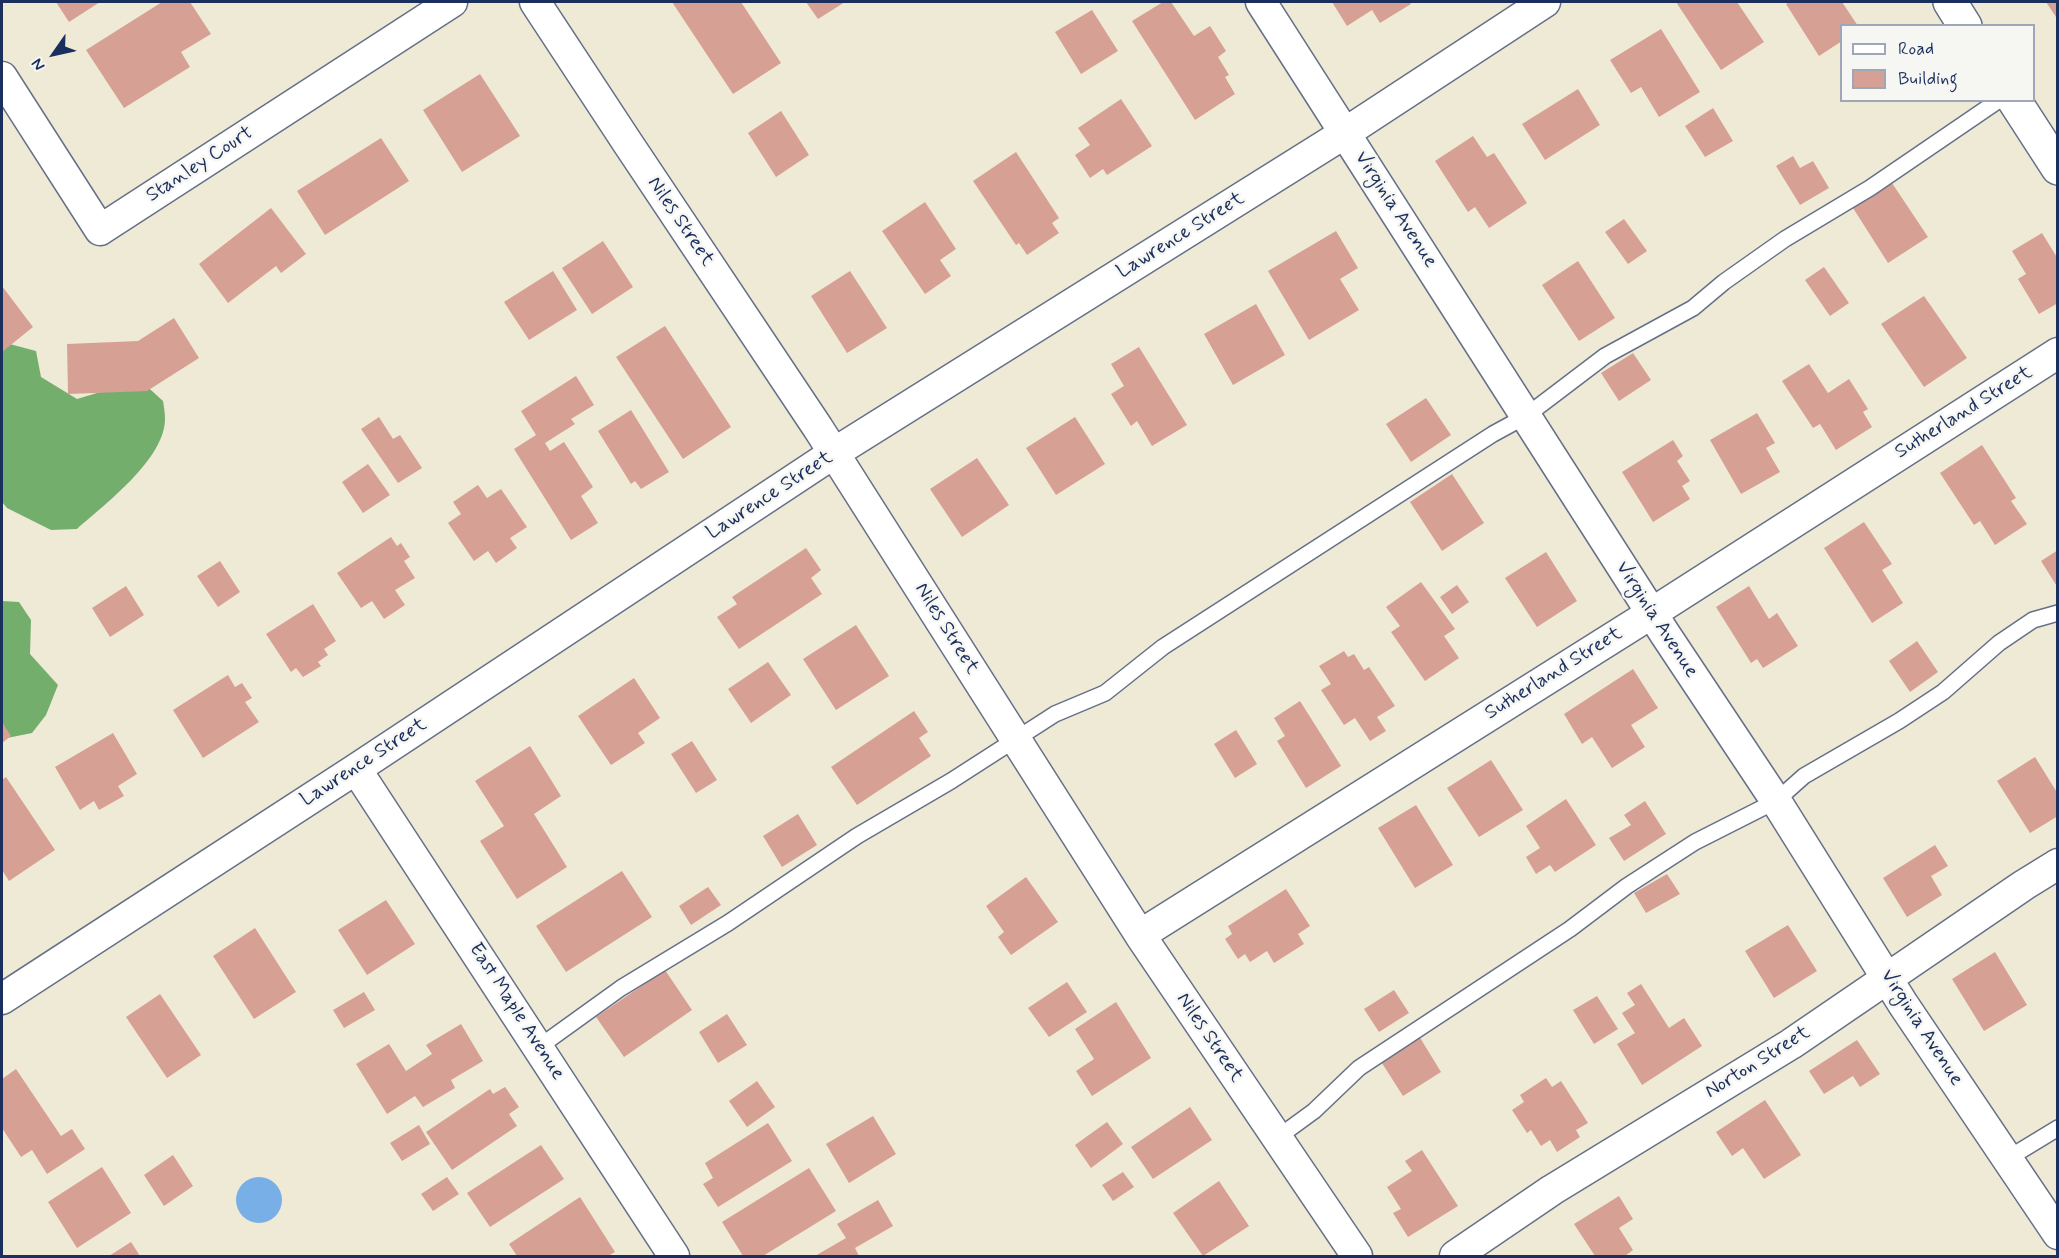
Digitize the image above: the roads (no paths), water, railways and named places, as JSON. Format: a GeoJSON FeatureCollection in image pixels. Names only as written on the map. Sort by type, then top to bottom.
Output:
{"type":"FeatureCollection","features":[{"type":"Feature","properties":{"kind":"street","name":"Stanley Court"},"geometry":{"type":"LineString","coordinates":[[2,77],[100,230],[452,2]]}},
{"type":"Feature","properties":{"kind":"street","name":"Niles Street"},"geometry":{"type":"LineString","coordinates":[[536,2],[834,453],[1140,934],[1357,1257]]}},
{"type":"Feature","properties":{"kind":"street","name":"Virginia Avenue"},"geometry":{"type":"LineString","coordinates":[[1262,2],[1652,613],[1776,801],[1903,1004],[2058,1234]]}},
{"type":"Feature","properties":{"kind":"street","name":"Lawrence Street"},"geometry":{"type":"LineString","coordinates":[[2,999],[356,769],[834,453],[1345,133],[1545,2]]}},
{"type":"Feature","properties":{"kind":"street"},"geometry":{"type":"LineString","coordinates":[[1950,2],[1964,24]]}},
{"type":"Feature","properties":{"kind":"street"},"geometry":{"type":"LineString","coordinates":[[2016,102],[2048,133],[2058,168]]}},
{"type":"Feature","properties":{"kind":"street","name":"Sutherland Street"},"geometry":{"type":"LineString","coordinates":[[1140,934],[1652,613],[2058,353]]}},
{"type":"Feature","properties":{"kind":"street","name":"East Maple Avenue"},"geometry":{"type":"LineString","coordinates":[[356,769],[674,1257]]}},
{"type":"Feature","properties":{"kind":"street","name":"Norton Street"},"geometry":{"type":"LineString","coordinates":[[1455,1257],[1552,1190],[1791,1044],[2058,864]]}},
{"type":"Feature","properties":{"kind":"lane"},"geometry":{"type":"LineString","coordinates":[[539,1047],[621,988],[728,923],[857,836],[951,781],[1055,714],[1105,693],[1163,647],[1493,434],[1526,416],[1605,356],[1693,308],[1724,282],[1785,239],[1870,188],[1997,102]]}},
{"type":"Feature","properties":{"kind":"lane"},"geometry":{"type":"LineString","coordinates":[[1277,1138],[1314,1111],[1359,1068],[1560,935],[1627,886],[1695,842],[1776,801],[1804,776],[1899,721],[1943,692],[1999,643],[2033,620],[2058,613]]}},
{"type":"Feature","properties":{"kind":"lane"},"geometry":{"type":"LineString","coordinates":[[2007,1159],[2058,1128]]}},
{"type":"Feature","properties":{"kind":"water"},"geometry":{"type":"Polygon","coordinates":[[[259,1177],[268,1178],[276,1183],[281,1191],[281,1209],[276,1217],[268,1222],[259,1223],[250,1222],[242,1217],[237,1209],[236,1200],[237,1191],[242,1183],[250,1178],[259,1177]]]}}]}
